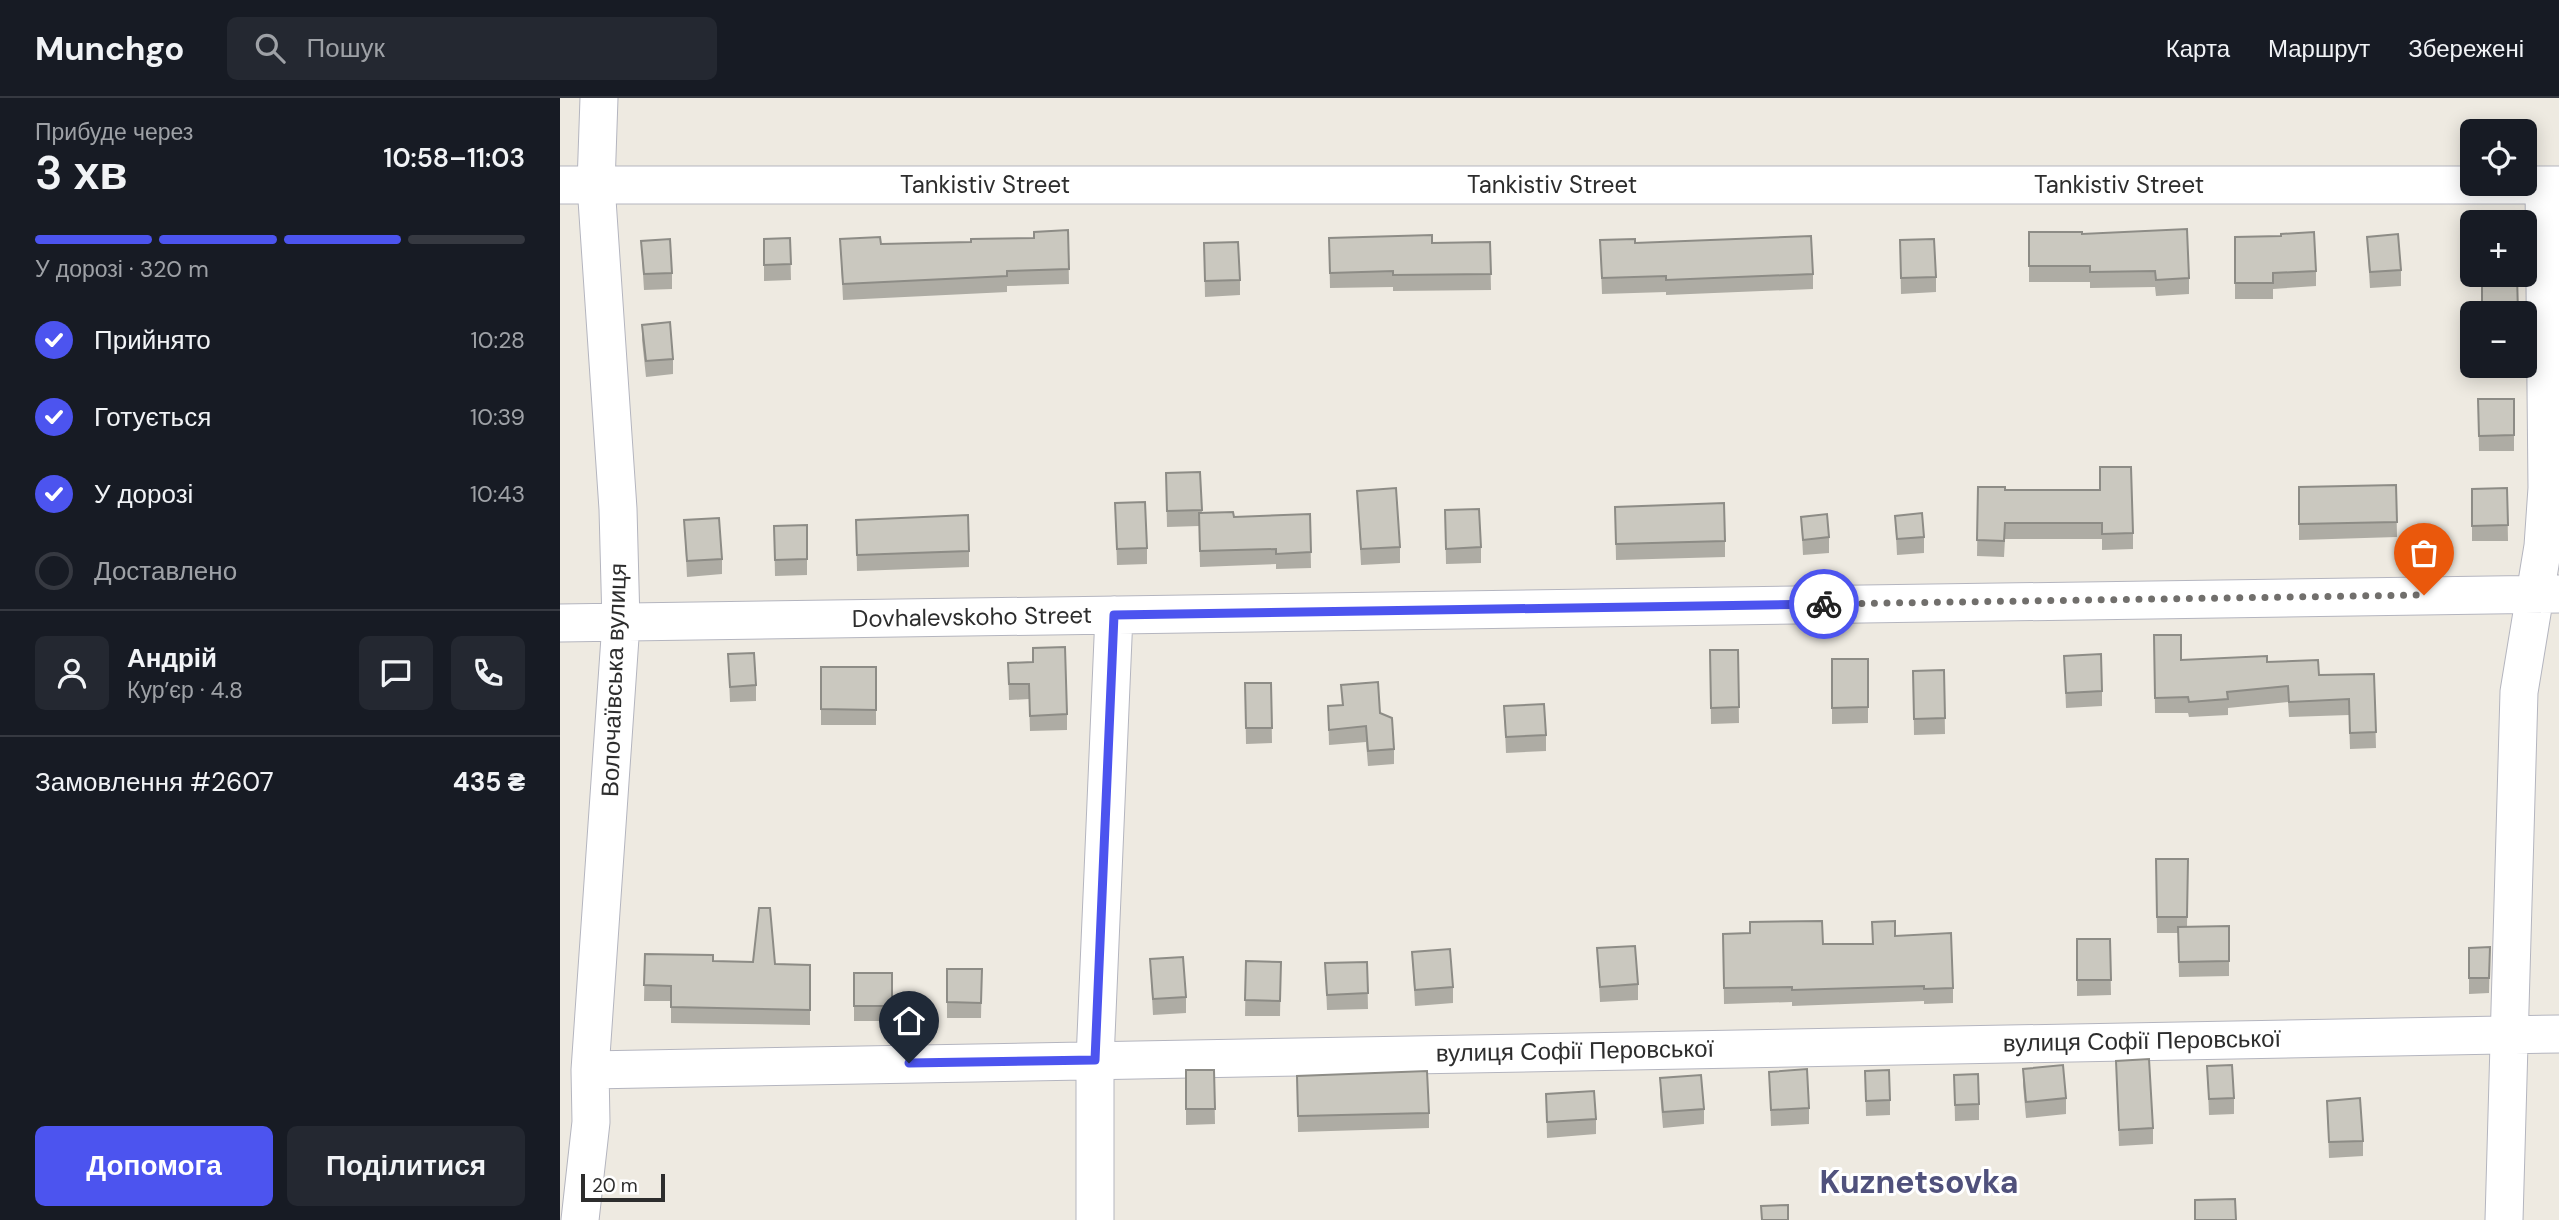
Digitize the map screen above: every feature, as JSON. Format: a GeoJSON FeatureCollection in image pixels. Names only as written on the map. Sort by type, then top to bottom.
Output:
{"type":"FeatureCollection","features":[{"type":"Feature","properties":{"kind":"street","name":"Волочаївська вулиця"},"geometry":{"type":"LineString","coordinates":[[580,1220],[591,1122],[590,1070],[621,623],[618,509],[596,185],[599,98]]}},
{"type":"Feature","properties":{"kind":"street","name":"Tankistiv Street"},"geometry":{"type":"LineString","coordinates":[[560,185],[2552,185]]}},
{"type":"Feature","properties":{"kind":"street"},"geometry":{"type":"LineString","coordinates":[[2504,1220],[2519,692],[2551,591],[2543,546],[2547,488],[2552,185]]}},
{"type":"Feature","properties":{"kind":"street","name":"Dovhalevskoho Street"},"geometry":{"type":"LineString","coordinates":[[560,623],[2551,591]]}},
{"type":"Feature","properties":{"kind":"street"},"geometry":{"type":"LineString","coordinates":[[1095,1220],[1095,1060],[1114,615]]}},
{"type":"Feature","properties":{"kind":"street","name":"вулиця Софії Перовської"},"geometry":{"type":"LineString","coordinates":[[590,1070],[2559,1034]]}},
{"type":"Feature","properties":{"kind":"building"},"geometry":{"type":"Polygon","coordinates":[[[2187,229],[2189,278],[2156,280],[2155,271],[2090,272],[2090,266],[2029,266],[2029,232],[2082,234],[2187,229]]]}},
{"type":"Feature","properties":{"kind":"building"},"geometry":{"type":"Polygon","coordinates":[[[1068,230],[1069,269],[1007,271],[1007,276],[843,284],[840,239],[880,237],[881,244],[971,242],[971,239],[1034,238],[1034,232],[1068,230]]]}},
{"type":"Feature","properties":{"kind":"building"},"geometry":{"type":"Polygon","coordinates":[[[2314,232],[2316,271],[2273,273],[2273,283],[2235,283],[2235,237],[2314,232]]]}},
{"type":"Feature","properties":{"kind":"building"},"geometry":{"type":"Polygon","coordinates":[[[2398,234],[2401,270],[2370,272],[2367,237],[2398,234]]]}},
{"type":"Feature","properties":{"kind":"building"},"geometry":{"type":"Polygon","coordinates":[[[1432,235],[1432,243],[1490,242],[1491,274],[1393,275],[1393,271],[1330,273],[1329,238],[1432,235]]]}},
{"type":"Feature","properties":{"kind":"building"},"geometry":{"type":"Polygon","coordinates":[[[1811,236],[1813,274],[1666,280],[1666,276],[1602,278],[1600,240],[1635,239],[1635,243],[1811,236]]]}},
{"type":"Feature","properties":{"kind":"building"},"geometry":{"type":"Polygon","coordinates":[[[790,238],[791,264],[764,265],[764,239],[790,238]]]}},
{"type":"Feature","properties":{"kind":"building"},"geometry":{"type":"Polygon","coordinates":[[[670,239],[672,273],[644,274],[641,241],[670,239]]]}},
{"type":"Feature","properties":{"kind":"building"},"geometry":{"type":"Polygon","coordinates":[[[1934,239],[1936,277],[1901,278],[1900,240],[1934,239]]]}},
{"type":"Feature","properties":{"kind":"building"},"geometry":{"type":"Polygon","coordinates":[[[1238,242],[1240,280],[1205,281],[1204,243],[1238,242]]]}},
{"type":"Feature","properties":{"kind":"building"},"geometry":{"type":"Polygon","coordinates":[[[2482,287],[2517,287],[2518,301],[2482,301],[2482,287]]]}},
{"type":"Feature","properties":{"kind":"building"},"geometry":{"type":"Polygon","coordinates":[[[670,322],[673,359],[646,361],[642,325],[670,322]]]}},
{"type":"Feature","properties":{"kind":"building"},"geometry":{"type":"Polygon","coordinates":[[[2478,399],[2514,399],[2514,435],[2479,436],[2478,399]]]}},
{"type":"Feature","properties":{"kind":"building"},"geometry":{"type":"Polygon","coordinates":[[[2100,467],[2131,467],[2133,533],[2102,534],[2102,523],[2005,523],[2004,541],[1977,540],[1978,487],[2005,487],[2005,490],[2100,490],[2100,467]]]}},
{"type":"Feature","properties":{"kind":"building"},"geometry":{"type":"Polygon","coordinates":[[[1200,472],[1202,510],[1167,511],[1166,473],[1200,472]]]}},
{"type":"Feature","properties":{"kind":"building"},"geometry":{"type":"Polygon","coordinates":[[[2396,485],[2397,522],[2299,524],[2299,487],[2396,485]]]}},
{"type":"Feature","properties":{"kind":"building"},"geometry":{"type":"Polygon","coordinates":[[[1396,488],[1400,547],[1361,549],[1357,491],[1396,488]]]}},
{"type":"Feature","properties":{"kind":"building"},"geometry":{"type":"Polygon","coordinates":[[[2507,488],[2508,525],[2472,526],[2472,489],[2507,488]]]}},
{"type":"Feature","properties":{"kind":"building"},"geometry":{"type":"Polygon","coordinates":[[[1145,502],[1147,548],[1117,549],[1115,503],[1145,502]]]}},
{"type":"Feature","properties":{"kind":"building"},"geometry":{"type":"Polygon","coordinates":[[[1724,503],[1725,541],[1616,544],[1615,507],[1724,503]]]}},
{"type":"Feature","properties":{"kind":"building"},"geometry":{"type":"Polygon","coordinates":[[[1479,509],[1481,547],[1446,549],[1445,510],[1479,509]]]}},
{"type":"Feature","properties":{"kind":"building"},"geometry":{"type":"Polygon","coordinates":[[[1233,512],[1234,517],[1310,514],[1311,552],[1276,554],[1276,549],[1200,551],[1199,513],[1233,512]]]}},
{"type":"Feature","properties":{"kind":"building"},"geometry":{"type":"Polygon","coordinates":[[[1922,513],[1924,537],[1897,539],[1895,516],[1922,513]]]}},
{"type":"Feature","properties":{"kind":"building"},"geometry":{"type":"Polygon","coordinates":[[[1827,514],[1829,537],[1803,540],[1801,517],[1827,514]]]}},
{"type":"Feature","properties":{"kind":"building"},"geometry":{"type":"Polygon","coordinates":[[[968,515],[969,551],[857,555],[856,520],[968,515]]]}},
{"type":"Feature","properties":{"kind":"building"},"geometry":{"type":"Polygon","coordinates":[[[719,518],[722,559],[687,561],[684,520],[719,518]]]}},
{"type":"Feature","properties":{"kind":"building"},"geometry":{"type":"Polygon","coordinates":[[[807,525],[807,559],[775,560],[774,526],[807,525]]]}},
{"type":"Feature","properties":{"kind":"building"},"geometry":{"type":"Polygon","coordinates":[[[2154,635],[2181,635],[2181,660],[2267,656],[2267,662],[2318,660],[2319,675],[2374,674],[2376,732],[2350,733],[2349,699],[2289,702],[2288,686],[2227,692],[2228,699],[2189,702],[2188,697],[2155,698],[2154,635]]]}},
{"type":"Feature","properties":{"kind":"building"},"geometry":{"type":"Polygon","coordinates":[[[1065,647],[1067,714],[1030,716],[1029,684],[1009,684],[1008,663],[1033,662],[1033,648],[1065,647]]]}},
{"type":"Feature","properties":{"kind":"building"},"geometry":{"type":"Polygon","coordinates":[[[1710,650],[1738,650],[1739,707],[1711,708],[1710,650]]]}},
{"type":"Feature","properties":{"kind":"building"},"geometry":{"type":"Polygon","coordinates":[[[754,653],[756,685],[730,687],[728,654],[754,653]]]}},
{"type":"Feature","properties":{"kind":"building"},"geometry":{"type":"Polygon","coordinates":[[[2101,654],[2102,691],[2066,693],[2064,656],[2101,654]]]}},
{"type":"Feature","properties":{"kind":"building"},"geometry":{"type":"Polygon","coordinates":[[[1832,659],[1868,659],[1868,707],[1832,708],[1832,659]]]}},
{"type":"Feature","properties":{"kind":"building"},"geometry":{"type":"Polygon","coordinates":[[[821,667],[876,667],[876,710],[821,709],[821,667]]]}},
{"type":"Feature","properties":{"kind":"building"},"geometry":{"type":"Polygon","coordinates":[[[1944,670],[1945,718],[1914,719],[1913,671],[1944,670]]]}},
{"type":"Feature","properties":{"kind":"building"},"geometry":{"type":"Polygon","coordinates":[[[1378,682],[1380,713],[1392,718],[1394,749],[1368,751],[1366,726],[1329,730],[1328,706],[1343,705],[1341,685],[1378,682]]]}},
{"type":"Feature","properties":{"kind":"building"},"geometry":{"type":"Polygon","coordinates":[[[1245,683],[1271,683],[1272,728],[1246,728],[1245,683]]]}},
{"type":"Feature","properties":{"kind":"building"},"geometry":{"type":"Polygon","coordinates":[[[1544,704],[1546,735],[1506,737],[1504,706],[1544,704]]]}},
{"type":"Feature","properties":{"kind":"building"},"geometry":{"type":"Polygon","coordinates":[[[2156,859],[2188,859],[2187,917],[2157,917],[2156,859]]]}},
{"type":"Feature","properties":{"kind":"building"},"geometry":{"type":"Polygon","coordinates":[[[759,908],[770,908],[775,964],[810,965],[810,1010],[671,1007],[671,986],[644,985],[645,954],[713,955],[713,961],[753,962],[759,908]]]}},
{"type":"Feature","properties":{"kind":"building"},"geometry":{"type":"Polygon","coordinates":[[[1822,921],[1823,944],[1873,944],[1872,922],[1895,921],[1895,936],[1951,933],[1953,988],[1724,988],[1723,934],[1750,933],[1750,922],[1822,921]]]}},
{"type":"Feature","properties":{"kind":"building"},"geometry":{"type":"Polygon","coordinates":[[[2229,926],[2229,961],[2179,962],[2178,927],[2229,926]]]}},
{"type":"Feature","properties":{"kind":"building"},"geometry":{"type":"Polygon","coordinates":[[[2077,939],[2110,939],[2111,980],[2077,980],[2077,939]]]}},
{"type":"Feature","properties":{"kind":"building"},"geometry":{"type":"Polygon","coordinates":[[[1635,946],[1638,984],[1600,987],[1597,948],[1635,946]]]}},
{"type":"Feature","properties":{"kind":"building"},"geometry":{"type":"Polygon","coordinates":[[[2490,947],[2489,978],[2469,978],[2469,948],[2490,947]]]}},
{"type":"Feature","properties":{"kind":"building"},"geometry":{"type":"Polygon","coordinates":[[[1450,949],[1453,987],[1415,990],[1412,952],[1450,949]]]}},
{"type":"Feature","properties":{"kind":"building"},"geometry":{"type":"Polygon","coordinates":[[[1183,957],[1186,997],[1153,999],[1150,959],[1183,957]]]}},
{"type":"Feature","properties":{"kind":"building"},"geometry":{"type":"Polygon","coordinates":[[[1246,961],[1281,962],[1280,1001],[1245,1000],[1246,961]]]}},
{"type":"Feature","properties":{"kind":"building"},"geometry":{"type":"Polygon","coordinates":[[[1367,962],[1368,993],[1327,995],[1325,963],[1367,962]]]}},
{"type":"Feature","properties":{"kind":"building"},"geometry":{"type":"Polygon","coordinates":[[[947,969],[982,969],[981,1003],[947,1002],[947,969]]]}},
{"type":"Feature","properties":{"kind":"building"},"geometry":{"type":"Polygon","coordinates":[[[854,973],[892,973],[892,1006],[854,1006],[854,973]]]}},
{"type":"Feature","properties":{"kind":"building"},"geometry":{"type":"Polygon","coordinates":[[[2149,1059],[2153,1128],[2119,1130],[2116,1061],[2149,1059]]]}},
{"type":"Feature","properties":{"kind":"building"},"geometry":{"type":"Polygon","coordinates":[[[2063,1065],[2066,1098],[2026,1102],[2023,1069],[2063,1065]]]}},
{"type":"Feature","properties":{"kind":"building"},"geometry":{"type":"Polygon","coordinates":[[[2232,1065],[2234,1098],[2209,1099],[2207,1066],[2232,1065]]]}},
{"type":"Feature","properties":{"kind":"building"},"geometry":{"type":"Polygon","coordinates":[[[1807,1069],[1809,1108],[1771,1110],[1769,1072],[1807,1069]]]}},
{"type":"Feature","properties":{"kind":"building"},"geometry":{"type":"Polygon","coordinates":[[[1186,1070],[1214,1070],[1215,1109],[1186,1109],[1186,1070]]]}},
{"type":"Feature","properties":{"kind":"building"},"geometry":{"type":"Polygon","coordinates":[[[1889,1070],[1890,1100],[1866,1101],[1865,1071],[1889,1070]]]}},
{"type":"Feature","properties":{"kind":"building"},"geometry":{"type":"Polygon","coordinates":[[[1427,1071],[1429,1113],[1298,1116],[1297,1076],[1427,1071]]]}},
{"type":"Feature","properties":{"kind":"building"},"geometry":{"type":"Polygon","coordinates":[[[1978,1074],[1979,1104],[1955,1105],[1954,1075],[1978,1074]]]}},
{"type":"Feature","properties":{"kind":"building"},"geometry":{"type":"Polygon","coordinates":[[[1701,1075],[1704,1109],[1663,1112],[1660,1078],[1701,1075]]]}},
{"type":"Feature","properties":{"kind":"building"},"geometry":{"type":"Polygon","coordinates":[[[1594,1091],[1596,1119],[1547,1122],[1546,1094],[1594,1091]]]}},
{"type":"Feature","properties":{"kind":"building"},"geometry":{"type":"Polygon","coordinates":[[[2360,1098],[2363,1141],[2329,1142],[2327,1101],[2360,1098]]]}},
{"type":"Feature","properties":{"kind":"building"},"geometry":{"type":"Polygon","coordinates":[[[2235,1199],[2236,1220],[2195,1220],[2195,1200],[2235,1199]]]}},
{"type":"Feature","properties":{"kind":"building"},"geometry":{"type":"Polygon","coordinates":[[[1788,1205],[1788,1220],[1762,1220],[1761,1206],[1788,1205]]]}},
{"type":"Feature","properties":{"kind":"way so far"},"geometry":{"type":"LineString","coordinates":[[1824,604],[2424,595]]}},
{"type":"Feature","properties":{"kind":"district","name":"Kuznetsovka"},"geometry":{"type":"Point","coordinates":[1919,1182]}},
{"type":"Feature","properties":{"kind":"route"},"geometry":{"type":"LineString","coordinates":[[909,1063],[1095,1060],[1114,615],[1824,604]]}}]}
